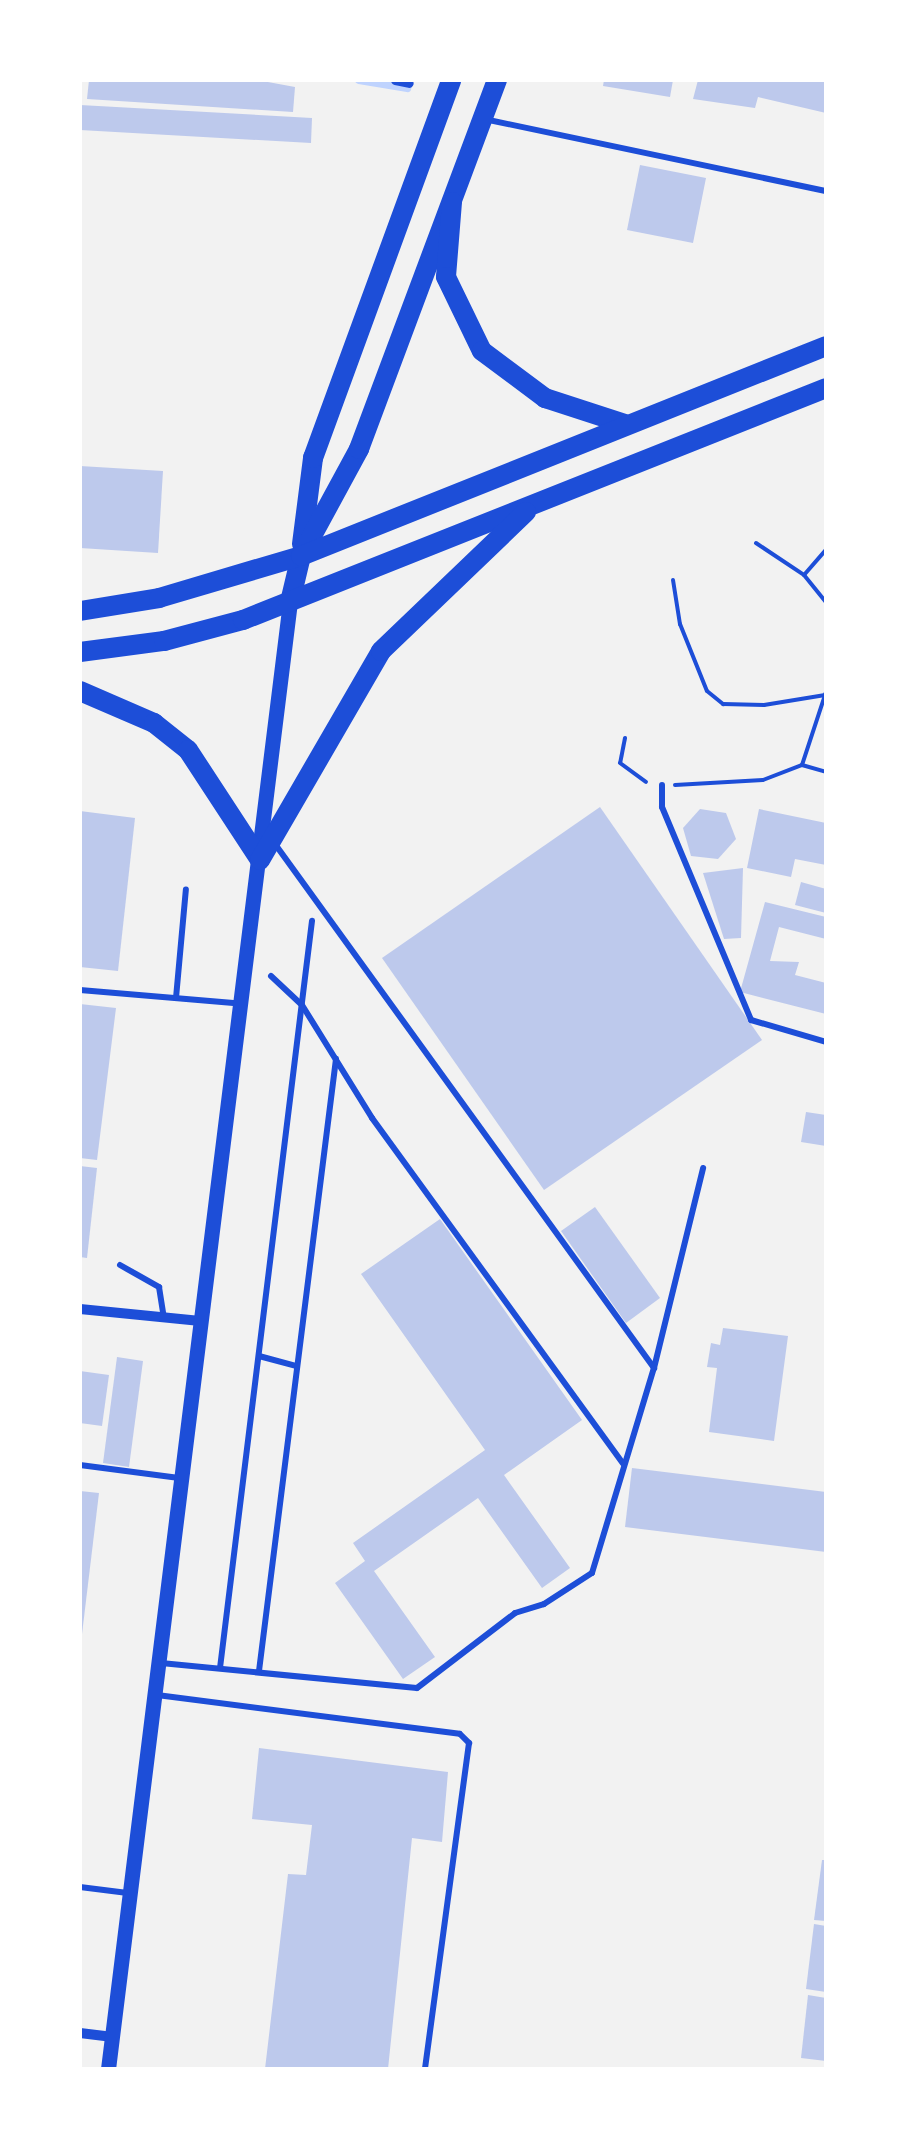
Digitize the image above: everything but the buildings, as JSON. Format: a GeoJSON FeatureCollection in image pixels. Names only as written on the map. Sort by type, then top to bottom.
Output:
{"type":"FeatureCollection","features":[{"type":"Feature","properties":{"kind":"main road"},"geometry":{"type":"LineString","coordinates":[[290,602],[301,556],[314,458],[452,80]]}},
{"type":"Feature","properties":{"kind":"main road"},"geometry":{"type":"LineString","coordinates":[[301,556],[359,450],[497,80]]}},
{"type":"Feature","properties":{"kind":"main road"},"geometry":{"type":"LineString","coordinates":[[452,202],[446,277],[482,351],[545,398],[625,424]]}},
{"type":"Feature","properties":{"kind":"main road"},"geometry":{"type":"LineString","coordinates":[[80,610],[159,598],[301,556],[826,346]]}},
{"type":"Feature","properties":{"kind":"main road"},"geometry":{"type":"LineString","coordinates":[[80,652],[164,641],[290,602],[826,388]]}},
{"type":"Feature","properties":{"kind":"main road"},"geometry":{"type":"LineString","coordinates":[[80,691],[154,723],[188,750],[260,860],[381,651],[540,499]]}},
{"type":"Feature","properties":{"kind":"street"},"geometry":{"type":"LineString","coordinates":[[395,80],[410,83]]}},
{"type":"Feature","properties":{"kind":"street"},"geometry":{"type":"LineString","coordinates":[[108,2069],[161,1663],[236,1004],[260,860],[290,602]]}},
{"type":"Feature","properties":{"kind":"street"},"geometry":{"type":"LineString","coordinates":[[80,1308],[200,1321]]}},
{"type":"Feature","properties":{"kind":"street"},"geometry":{"type":"LineString","coordinates":[[80,2033],[112,2037]]}},
{"type":"Feature","properties":{"kind":"lane"},"geometry":{"type":"LineString","coordinates":[[483,119],[826,191]]}},
{"type":"Feature","properties":{"kind":"lane"},"geometry":{"type":"LineString","coordinates":[[662,785],[662,806],[751,1020],[826,1042]]}},
{"type":"Feature","properties":{"kind":"lane"},"geometry":{"type":"LineString","coordinates":[[271,839],[654,1368]]}},
{"type":"Feature","properties":{"kind":"lane"},"geometry":{"type":"LineString","coordinates":[[176,998],[186,889]]}},
{"type":"Feature","properties":{"kind":"lane"},"geometry":{"type":"LineString","coordinates":[[220,1668],[312,921]]}},
{"type":"Feature","properties":{"kind":"lane"},"geometry":{"type":"LineString","coordinates":[[271,976],[302,1005],[336,1059],[623,1464]]}},
{"type":"Feature","properties":{"kind":"lane"},"geometry":{"type":"LineString","coordinates":[[80,990],[236,1004]]}},
{"type":"Feature","properties":{"kind":"lane"},"geometry":{"type":"LineString","coordinates":[[258,1672],[336,1059]]}},
{"type":"Feature","properties":{"kind":"lane"},"geometry":{"type":"LineString","coordinates":[[161,1663],[417,1688],[433,1681],[516,1613],[592,1573],[654,1368],[703,1168]]}},
{"type":"Feature","properties":{"kind":"lane"},"geometry":{"type":"LineString","coordinates":[[120,1265],[159,1287],[164,1318]]}},
{"type":"Feature","properties":{"kind":"lane"},"geometry":{"type":"LineString","coordinates":[[258,1356],[297,1366]]}},
{"type":"Feature","properties":{"kind":"lane"},"geometry":{"type":"LineString","coordinates":[[80,1465],[181,1478]]}},
{"type":"Feature","properties":{"kind":"lane"},"geometry":{"type":"LineString","coordinates":[[157,1695],[460,1734],[469,1744],[425,2069]]}},
{"type":"Feature","properties":{"kind":"lane"},"geometry":{"type":"LineString","coordinates":[[80,1887],[131,1894]]}},
{"type":"Feature","properties":{"kind":"path"},"geometry":{"type":"LineString","coordinates":[[756,543],[804,575],[826,602]]}},
{"type":"Feature","properties":{"kind":"path"},"geometry":{"type":"LineString","coordinates":[[804,575],[826,550]]}},
{"type":"Feature","properties":{"kind":"path"},"geometry":{"type":"LineString","coordinates":[[673,580],[680,624],[715,698],[764,705],[825,694],[802,765]]}},
{"type":"Feature","properties":{"kind":"path"},"geometry":{"type":"LineString","coordinates":[[626,738],[620,764],[642,781],[662,785],[763,780],[802,765],[826,772]]}},
{"type":"Feature","properties":{"kind":"waterway"},"geometry":{"type":"LineString","coordinates":[[359,80],[407,88]]}}]}
